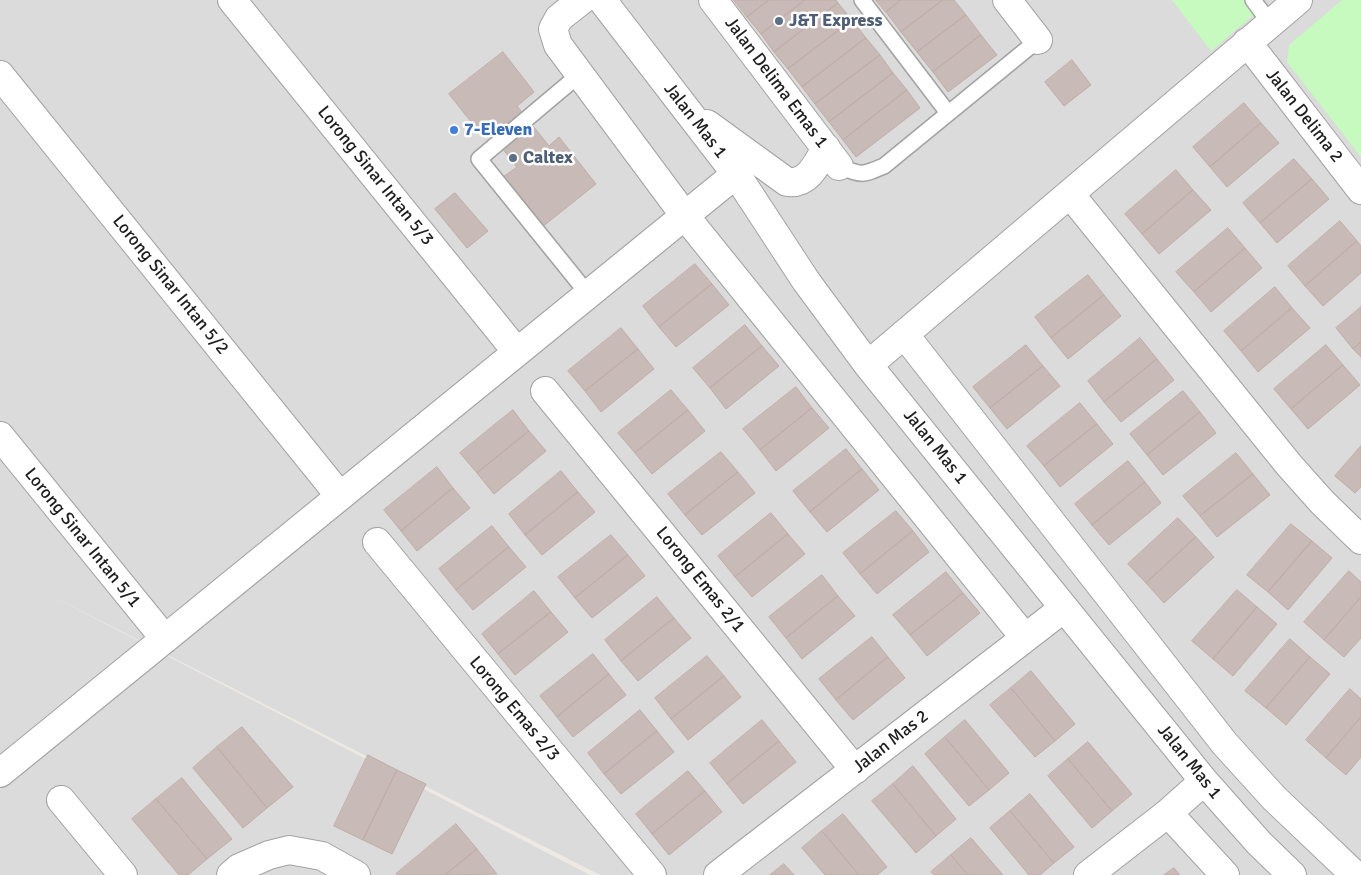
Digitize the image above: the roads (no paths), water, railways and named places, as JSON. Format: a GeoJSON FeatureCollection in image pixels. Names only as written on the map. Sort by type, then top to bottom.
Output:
{"type":"FeatureCollection","features":[{"type":"Feature","properties":{"kind":"street","name":"Lorong Sinar Intan 5/3"},"geometry":{"type":"LineString","coordinates":[[232,0],[517,352]]}},
{"type":"Feature","properties":{"kind":"street"},"geometry":{"type":"LineString","coordinates":[[582,0],[559,18],[553,29],[558,45],[685,216],[1025,638]]}},
{"type":"Feature","properties":{"kind":"street","name":"Jalan Mas 1"},"geometry":{"type":"LineString","coordinates":[[602,0],[736,174],[806,281],[868,365],[1204,781],[1259,843],[1292,875]]}},
{"type":"Feature","properties":{"kind":"street"},"geometry":{"type":"LineString","coordinates":[[621,0],[632,40]]}},
{"type":"Feature","properties":{"kind":"street","name":"Jalan Delima Emas 1"},"geometry":{"type":"LineString","coordinates":[[713,0],[832,157]]}},
{"type":"Feature","properties":{"kind":"street"},"geometry":{"type":"LineString","coordinates":[[1007,0],[1038,40]]}},
{"type":"Feature","properties":{"kind":"street"},"geometry":{"type":"LineString","coordinates":[[868,365],[1298,0]]}},
{"type":"Feature","properties":{"kind":"street","name":"Jalan Delima 2"},"geometry":{"type":"LineString","coordinates":[[1247,42],[1361,190]]}},
{"type":"Feature","properties":{"kind":"street","name":"Lorong Sinar Intan 5/2"},"geometry":{"type":"LineString","coordinates":[[0,75],[340,496]]}},
{"type":"Feature","properties":{"kind":"street"},"geometry":{"type":"LineString","coordinates":[[684,107],[787,182],[793,183],[807,177],[816,167],[832,157]]}},
{"type":"Feature","properties":{"kind":"street"},"geometry":{"type":"LineString","coordinates":[[0,773],[736,174]]}},
{"type":"Feature","properties":{"kind":"street"},"geometry":{"type":"LineString","coordinates":[[1070,194],[1289,465],[1322,502],[1361,540]]}},
{"type":"Feature","properties":{"kind":"street"},"geometry":{"type":"LineString","coordinates":[[904,334],[1225,744],[1274,798],[1355,875]]}},
{"type":"Feature","properties":{"kind":"street","name":"Lorong Emas 2/1"},"geometry":{"type":"LineString","coordinates":[[545,391],[855,770]]}},
{"type":"Feature","properties":{"kind":"street","name":"Lorong Sinar Intan 5/1"},"geometry":{"type":"LineString","coordinates":[[0,436],[165,639]]}},
{"type":"Feature","properties":{"kind":"street","name":"Lorong Emas 2/3"},"geometry":{"type":"LineString","coordinates":[[377,542],[652,875]]}},
{"type":"Feature","properties":{"kind":"street","name":"Jalan Mas 2"},"geometry":{"type":"LineString","coordinates":[[718,875],[1064,608]]}},
{"type":"Feature","properties":{"kind":"street"},"geometry":{"type":"LineString","coordinates":[[1088,875],[1168,813],[1204,781]]}},
{"type":"Feature","properties":{"kind":"street"},"geometry":{"type":"LineString","coordinates":[[60,800],[123,875]]}},
{"type":"Feature","properties":{"kind":"street"},"geometry":{"type":"LineString","coordinates":[[1168,813],[1225,875]]}},
{"type":"Feature","properties":{"kind":"street"},"geometry":{"type":"LineString","coordinates":[[231,875],[239,868],[289,850],[322,856],[356,875]]}},
{"type":"Feature","properties":{"kind":"lane"},"geometry":{"type":"LineString","coordinates":[[862,0],[948,113]]}},
{"type":"Feature","properties":{"kind":"lane"},"geometry":{"type":"LineString","coordinates":[[1253,0],[1270,22]]}},
{"type":"Feature","properties":{"kind":"lane"},"geometry":{"type":"LineString","coordinates":[[832,157],[855,174],[869,172],[884,166],[1038,40]]}},
{"type":"Feature","properties":{"kind":"lane"},"geometry":{"type":"LineString","coordinates":[[580,74],[479,159],[588,294]]}},
{"type":"Feature","properties":{"kind":"place","name":"J&T Express"},"geometry":{"type":"Point","coordinates":[779,21]}},
{"type":"Feature","properties":{"kind":"place","name":"7-Eleven"},"geometry":{"type":"Point","coordinates":[454,130]}},
{"type":"Feature","properties":{"kind":"place","name":"Caltex"},"geometry":{"type":"Point","coordinates":[513,158]}}]}
